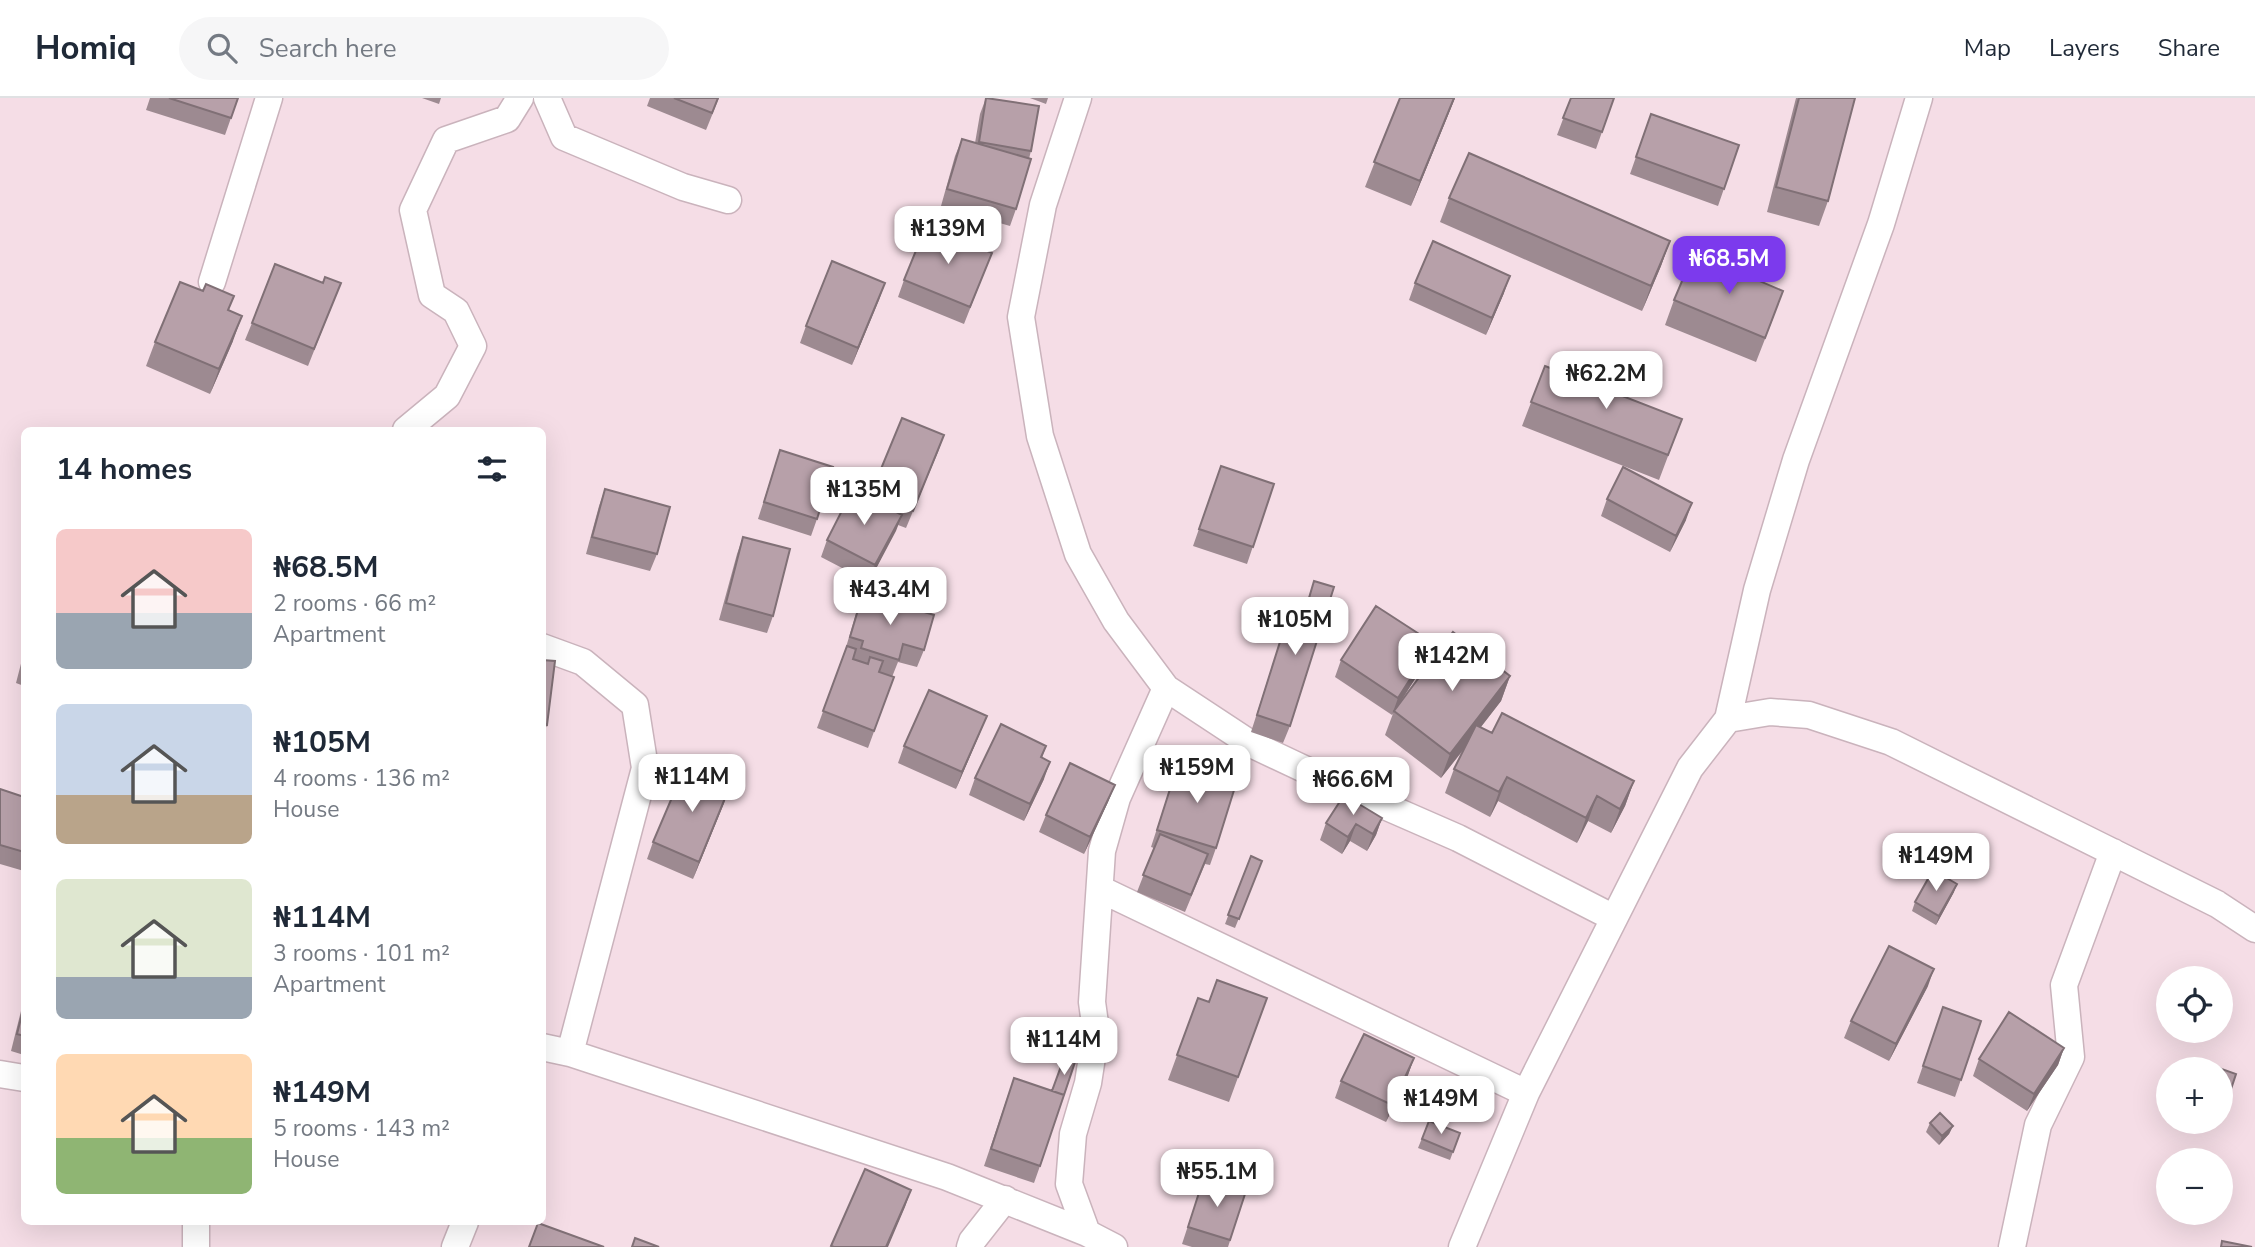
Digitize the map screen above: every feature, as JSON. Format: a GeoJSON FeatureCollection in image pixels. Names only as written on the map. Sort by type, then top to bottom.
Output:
{"type":"FeatureCollection","features":[{"type":"Feature","properties":{"kind":"street"},"geometry":{"type":"LineString","coordinates":[[212,282],[270,98]]}},
{"type":"Feature","properties":{"kind":"street"},"geometry":{"type":"LineString","coordinates":[[410,427],[447,396],[473,346],[457,311],[432,295],[413,210],[446,140],[507,119],[520,98]]}},
{"type":"Feature","properties":{"kind":"street"},"geometry":{"type":"LineString","coordinates":[[547,98],[564,137],[683,187],[728,200]]}},
{"type":"Feature","properties":{"kind":"street"},"geometry":{"type":"LineString","coordinates":[[1078,98],[1043,205],[1021,317],[1040,436],[1078,554],[1116,621],[1166,688],[1251,744],[1458,838],[1614,918]]}},
{"type":"Feature","properties":{"kind":"street"},"geometry":{"type":"LineString","coordinates":[[1462,1247],[1525,1093],[1690,768],[1728,719],[1756,590],[1792,472],[1881,224],[1919,98]]}},
{"type":"Feature","properties":{"kind":"street"},"geometry":{"type":"LineString","coordinates":[[546,648],[583,662],[635,705],[645,768],[570,1053]]}},
{"type":"Feature","properties":{"kind":"street"},"geometry":{"type":"LineString","coordinates":[[1087,1233],[1069,1184],[1073,1134],[1088,1083],[1096,1031],[1093,1002],[1102,851],[1116,798],[1166,688]]}},
{"type":"Feature","properties":{"kind":"street"},"geometry":{"type":"LineString","coordinates":[[1728,719],[1770,712],[1809,715],[1891,742],[2217,904],[2255,929]]}},
{"type":"Feature","properties":{"kind":"street"},"geometry":{"type":"LineString","coordinates":[[2012,1247],[2038,1125],[2071,1057],[2064,985],[2113,852]]}},
{"type":"Feature","properties":{"kind":"street"},"geometry":{"type":"LineString","coordinates":[[1100,888],[1525,1093]]}},
{"type":"Feature","properties":{"kind":"street"},"geometry":{"type":"LineString","coordinates":[[546,1048],[570,1053],[947,1177],[1087,1233],[1114,1247]]}},
{"type":"Feature","properties":{"kind":"street"},"geometry":{"type":"LineString","coordinates":[[0,1074],[21,1078]]}},
{"type":"Feature","properties":{"kind":"street"},"geometry":{"type":"LineString","coordinates":[[970,1247],[1005,1199]]}},
{"type":"Feature","properties":{"kind":"street"},"geometry":{"type":"LineString","coordinates":[[195,1247],[196,1225]]}},
{"type":"Feature","properties":{"kind":"street"},"geometry":{"type":"LineString","coordinates":[[455,1247],[464,1225]]}},
{"type":"Feature","properties":{"kind":"building"},"geometry":{"type":"Polygon","coordinates":[[[169,98],[238,98],[231,118],[169,98]]]}},
{"type":"Feature","properties":{"kind":"building"},"geometry":{"type":"Polygon","coordinates":[[[674,98],[718,98],[712,113],[674,98]]]}},
{"type":"Feature","properties":{"kind":"building"},"geometry":{"type":"Polygon","coordinates":[[[986,98],[1039,106],[1031,151],[979,142],[986,98]]]}},
{"type":"Feature","properties":{"kind":"building"},"geometry":{"type":"Polygon","coordinates":[[[1400,98],[1454,98],[1420,181],[1374,162],[1400,98]]]}},
{"type":"Feature","properties":{"kind":"building"},"geometry":{"type":"Polygon","coordinates":[[[1571,98],[1614,98],[1602,132],[1563,118],[1571,98]]]}},
{"type":"Feature","properties":{"kind":"building"},"geometry":{"type":"Polygon","coordinates":[[[1799,98],[1855,98],[1828,201],[1776,187],[1799,98]]]}},
{"type":"Feature","properties":{"kind":"building"},"geometry":{"type":"Polygon","coordinates":[[[1651,114],[1739,145],[1724,189],[1636,157],[1651,114]]]}},
{"type":"Feature","properties":{"kind":"building"},"geometry":{"type":"Polygon","coordinates":[[[962,139],[1031,159],[1016,209],[947,189],[962,139]]]}},
{"type":"Feature","properties":{"kind":"building"},"geometry":{"type":"Polygon","coordinates":[[[1469,153],[1670,241],[1651,286],[1449,198],[1469,153]]]}},
{"type":"Feature","properties":{"kind":"building"},"geometry":{"type":"Polygon","coordinates":[[[926,226],[992,253],[970,307],[904,280],[926,226]]]}},
{"type":"Feature","properties":{"kind":"building"},"geometry":{"type":"Polygon","coordinates":[[[1433,241],[1510,276],[1492,318],[1415,283],[1433,241]]]}},
{"type":"Feature","properties":{"kind":"building"},"geometry":{"type":"Polygon","coordinates":[[[1694,253],[1783,291],[1765,338],[1674,300],[1694,253]]]}},
{"type":"Feature","properties":{"kind":"building"},"geometry":{"type":"Polygon","coordinates":[[[832,261],[885,283],[858,348],[806,326],[832,261]]]}},
{"type":"Feature","properties":{"kind":"building"},"geometry":{"type":"Polygon","coordinates":[[[275,264],[323,283],[325,277],[341,283],[314,349],[252,323],[275,264]]]}},
{"type":"Feature","properties":{"kind":"building"},"geometry":{"type":"Polygon","coordinates":[[[180,282],[203,291],[206,284],[234,296],[228,310],[242,316],[219,369],[155,342],[180,282]]]}},
{"type":"Feature","properties":{"kind":"building"},"geometry":{"type":"Polygon","coordinates":[[[1545,366],[1682,419],[1668,455],[1531,402],[1545,366]]]}},
{"type":"Feature","properties":{"kind":"building"},"geometry":{"type":"Polygon","coordinates":[[[902,418],[944,435],[913,511],[871,493],[902,418]]]}},
{"type":"Feature","properties":{"kind":"building"},"geometry":{"type":"Polygon","coordinates":[[[780,450],[833,467],[817,519],[764,502],[780,450]]]}},
{"type":"Feature","properties":{"kind":"building"},"geometry":{"type":"Polygon","coordinates":[[[1221,466],[1274,484],[1253,547],[1199,529],[1221,466]]]}},
{"type":"Feature","properties":{"kind":"building"},"geometry":{"type":"Polygon","coordinates":[[[1623,467],[1692,503],[1676,536],[1607,499],[1623,467]]]}},
{"type":"Feature","properties":{"kind":"building"},"geometry":{"type":"Polygon","coordinates":[[[605,489],[670,507],[657,554],[592,537],[605,489]]]}},
{"type":"Feature","properties":{"kind":"building"},"geometry":{"type":"Polygon","coordinates":[[[853,489],[902,515],[875,565],[827,540],[853,489]]]}},
{"type":"Feature","properties":{"kind":"building"},"geometry":{"type":"Polygon","coordinates":[[[743,537],[790,549],[773,616],[726,603],[743,537]]]}},
{"type":"Feature","properties":{"kind":"building"},"geometry":{"type":"Polygon","coordinates":[[[1314,581],[1334,587],[1290,726],[1257,715],[1290,610],[1304,615],[1314,581]]]}},
{"type":"Feature","properties":{"kind":"building"},"geometry":{"type":"Polygon","coordinates":[[[863,593],[934,615],[924,650],[903,644],[899,660],[861,648],[863,641],[850,637],[863,593]]]}},
{"type":"Feature","properties":{"kind":"building"},"geometry":{"type":"Polygon","coordinates":[[[1376,606],[1433,643],[1398,698],[1341,660],[1376,606]]]}},
{"type":"Feature","properties":{"kind":"building"},"geometry":{"type":"Polygon","coordinates":[[[1453,632],[1510,676],[1450,754],[1394,711],[1453,632]]]}},
{"type":"Feature","properties":{"kind":"building"},"geometry":{"type":"Polygon","coordinates":[[[847,646],[856,649],[853,659],[868,664],[870,657],[883,661],[879,672],[894,677],[874,731],[823,711],[847,646]]]}},
{"type":"Feature","properties":{"kind":"building"},"geometry":{"type":"Polygon","coordinates":[[[546,660],[555,661],[546,725],[546,660]]]}},
{"type":"Feature","properties":{"kind":"building"},"geometry":{"type":"Polygon","coordinates":[[[929,690],[987,716],[962,772],[904,746],[929,690]]]}},
{"type":"Feature","properties":{"kind":"building"},"geometry":{"type":"Polygon","coordinates":[[[1502,713],[1634,781],[1620,809],[1597,796],[1586,818],[1507,777],[1499,792],[1454,769],[1476,725],[1492,733],[1502,713]]]}},
{"type":"Feature","properties":{"kind":"building"},"geometry":{"type":"Polygon","coordinates":[[[1001,724],[1046,746],[1041,757],[1050,762],[1030,804],[975,778],[1001,724]]]}},
{"type":"Feature","properties":{"kind":"building"},"geometry":{"type":"Polygon","coordinates":[[[1199,758],[1222,765],[1217,781],[1235,787],[1216,848],[1157,830],[1177,767],[1195,772],[1199,758]]]}},
{"type":"Feature","properties":{"kind":"building"},"geometry":{"type":"Polygon","coordinates":[[[1070,763],[1115,785],[1090,837],[1046,815],[1070,763]]]}},
{"type":"Feature","properties":{"kind":"building"},"geometry":{"type":"Polygon","coordinates":[[[685,767],[730,786],[699,862],[653,842],[685,767]]]}},
{"type":"Feature","properties":{"kind":"building"},"geometry":{"type":"Polygon","coordinates":[[[0,789],[21,796],[21,851],[0,845],[0,789]]]}},
{"type":"Feature","properties":{"kind":"building"},"geometry":{"type":"Polygon","coordinates":[[[1344,795],[1382,818],[1373,834],[1356,824],[1348,837],[1326,823],[1344,795]]]}},
{"type":"Feature","properties":{"kind":"building"},"geometry":{"type":"Polygon","coordinates":[[[1160,834],[1208,854],[1191,895],[1143,875],[1160,834]]]}},
{"type":"Feature","properties":{"kind":"building"},"geometry":{"type":"Polygon","coordinates":[[[1251,856],[1262,861],[1239,919],[1228,915],[1251,856]]]}},
{"type":"Feature","properties":{"kind":"building"},"geometry":{"type":"Polygon","coordinates":[[[1933,870],[1957,884],[1939,916],[1915,902],[1933,870]]]}},
{"type":"Feature","properties":{"kind":"building"},"geometry":{"type":"Polygon","coordinates":[[[1889,946],[1934,969],[1896,1044],[1851,1021],[1889,946]]]}},
{"type":"Feature","properties":{"kind":"building"},"geometry":{"type":"Polygon","coordinates":[[[1217,980],[1267,998],[1238,1077],[1177,1055],[1198,998],[1209,1002],[1217,980]]]}},
{"type":"Feature","properties":{"kind":"building"},"geometry":{"type":"Polygon","coordinates":[[[1943,1007],[1981,1021],[1961,1080],[1923,1066],[1943,1007]]]}},
{"type":"Feature","properties":{"kind":"building"},"geometry":{"type":"Polygon","coordinates":[[[2009,1012],[2064,1048],[2034,1094],[1979,1059],[2009,1012]]]}},
{"type":"Feature","properties":{"kind":"building"},"geometry":{"type":"Polygon","coordinates":[[[21,1018],[21,1035],[17,1034],[21,1018]]]}},
{"type":"Feature","properties":{"kind":"building"},"geometry":{"type":"Polygon","coordinates":[[[1364,1034],[1414,1058],[1392,1105],[1341,1081],[1364,1034]]]}},
{"type":"Feature","properties":{"kind":"building"},"geometry":{"type":"Polygon","coordinates":[[[1064,1058],[1075,1062],[1064,1095],[1052,1091],[1064,1058]]]}},
{"type":"Feature","properties":{"kind":"building"},"geometry":{"type":"Polygon","coordinates":[[[1014,1078],[1064,1095],[1040,1166],[991,1149],[1014,1078]]]}},
{"type":"Feature","properties":{"kind":"building"},"geometry":{"type":"Polygon","coordinates":[[[1940,1113],[1953,1126],[1942,1136],[1930,1123],[1940,1113]]]}},
{"type":"Feature","properties":{"kind":"building"},"geometry":{"type":"Polygon","coordinates":[[[1429,1121],[1460,1133],[1453,1152],[1422,1139],[1429,1121]]]}},
{"type":"Feature","properties":{"kind":"building"},"geometry":{"type":"Polygon","coordinates":[[[865,1169],[911,1190],[886,1247],[831,1246],[865,1169]]]}},
{"type":"Feature","properties":{"kind":"building"},"geometry":{"type":"Polygon","coordinates":[[[1204,1177],[1246,1191],[1230,1240],[1188,1227],[1204,1177]]]}},
{"type":"Feature","properties":{"kind":"building"},"geometry":{"type":"Polygon","coordinates":[[[537,1225],[544,1225],[604,1247],[529,1247],[537,1225]]]}},
{"type":"Feature","properties":{"kind":"building"},"geometry":{"type":"Polygon","coordinates":[[[635,1238],[659,1247],[632,1247],[635,1238]]]}},
{"type":"Feature","properties":{"kind":"building"},"geometry":{"type":"Polygon","coordinates":[[[2222,1241],[2252,1247],[2221,1247],[2222,1241]]]}}]}
